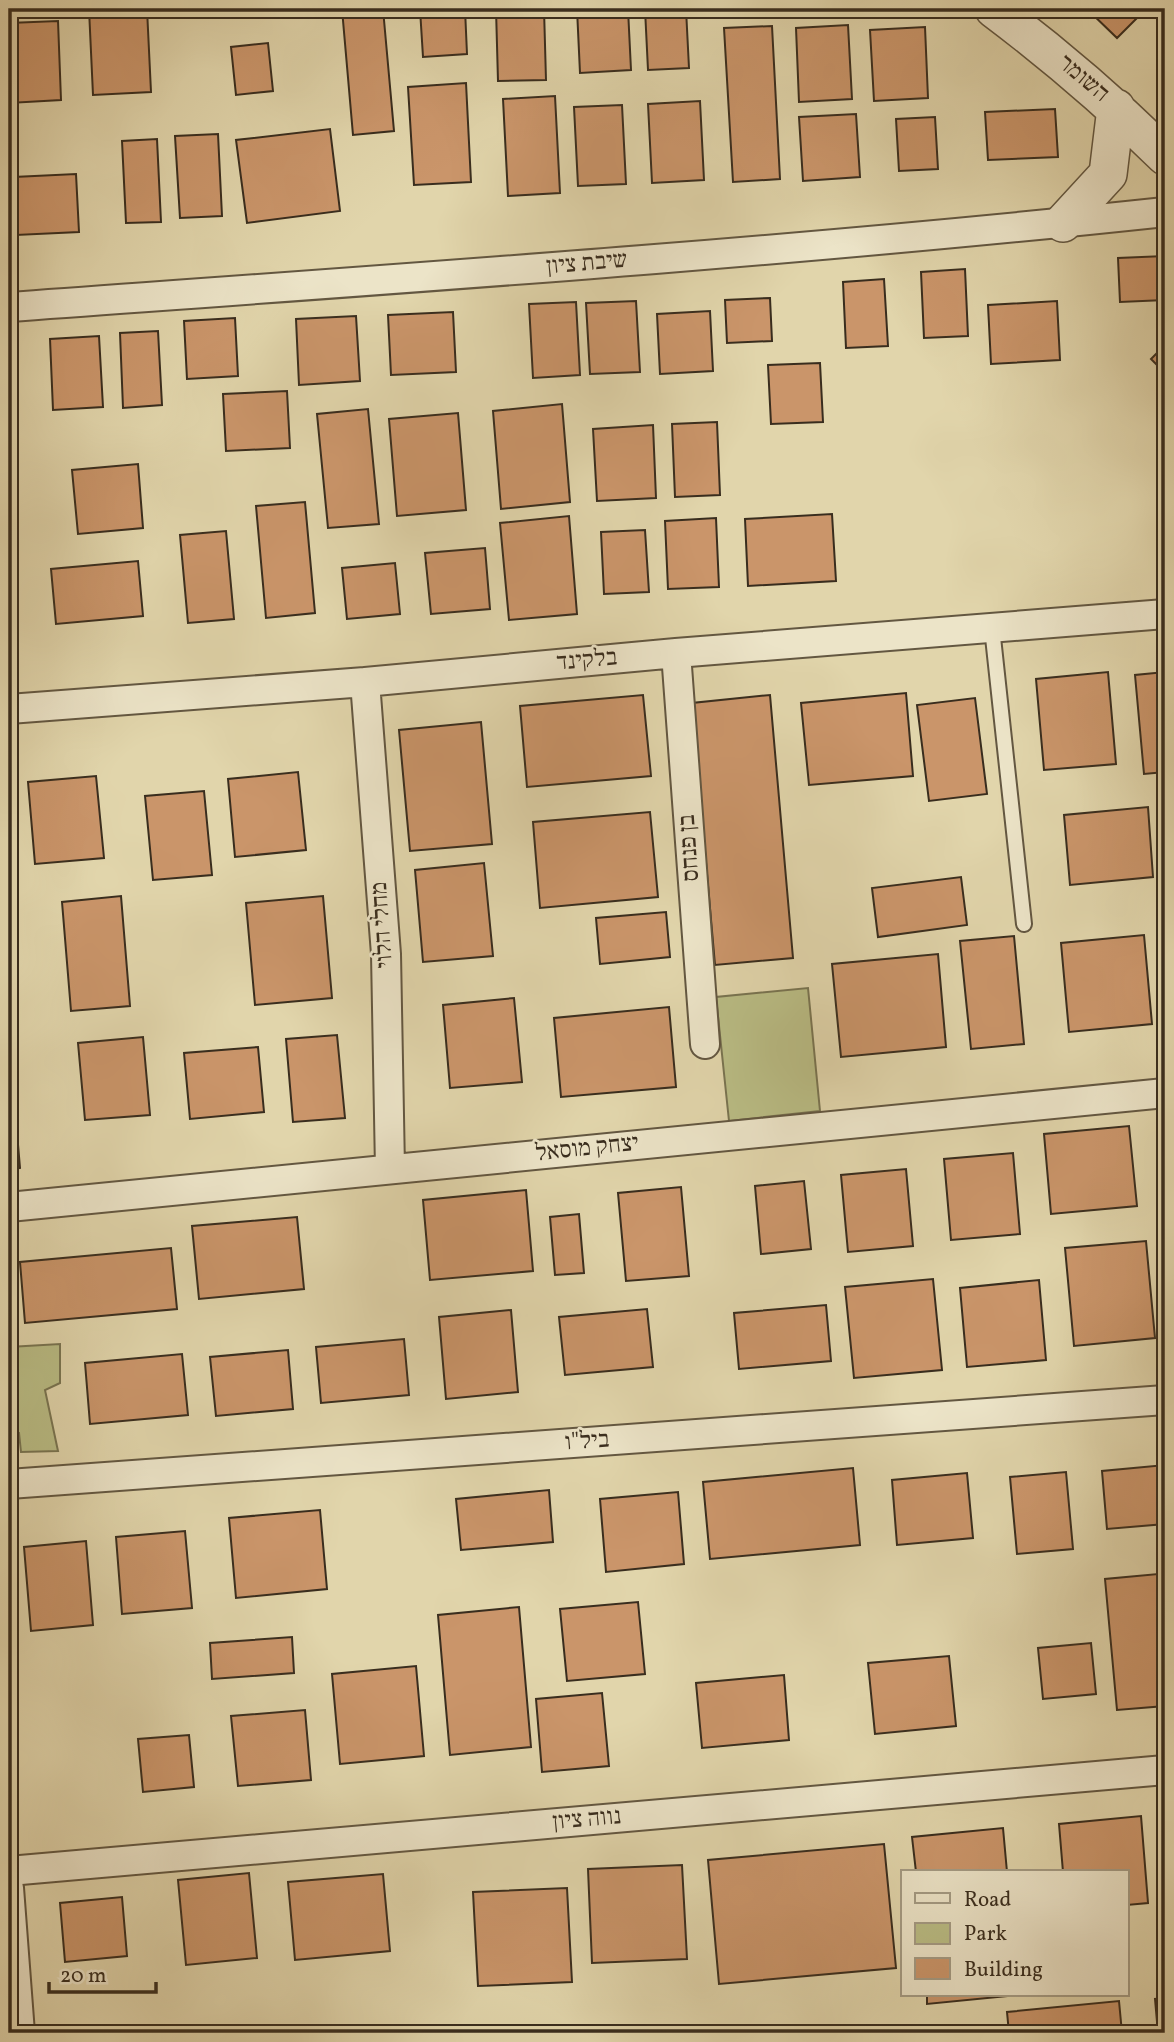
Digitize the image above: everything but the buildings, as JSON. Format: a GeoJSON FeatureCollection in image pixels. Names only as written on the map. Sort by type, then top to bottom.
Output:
{"type":"FeatureCollection","features":[{"type":"Feature","properties":{"kind":"street","name":"השומר"},"geometry":{"type":"LineString","coordinates":[[994,9],[1049,50],[1116,108],[1165,156]]}},
{"type":"Feature","properties":{"kind":"street"},"geometry":{"type":"LineString","coordinates":[[1063,223],[1108,174],[1116,108]]}},
{"type":"Feature","properties":{"kind":"street","name":"שיבת ציון"},"geometry":{"type":"LineString","coordinates":[[9,307],[509,271],[1165,212]]}},
{"type":"Feature","properties":{"kind":"street","name":"בלקינד"},"geometry":{"type":"LineString","coordinates":[[9,709],[365,682],[676,653],[1165,614]]}},
{"type":"Feature","properties":{"kind":"street","name":"בן פנחס"},"geometry":{"type":"LineString","coordinates":[[676,653],[705,1044]]}},
{"type":"Feature","properties":{"kind":"street","name":"מחלי הלוי"},"geometry":{"type":"LineString","coordinates":[[365,682],[386,954],[390,1169]]}},
{"type":"Feature","properties":{"kind":"street","name":"יצחק מוסאל"},"geometry":{"type":"LineString","coordinates":[[9,1207],[1165,1093]]}},
{"type":"Feature","properties":{"kind":"street","name":"ביל\"ו"},"geometry":{"type":"LineString","coordinates":[[9,1485],[1165,1401]]}},
{"type":"Feature","properties":{"kind":"street","name":"נווה ציון"},"geometry":{"type":"LineString","coordinates":[[9,1871],[1165,1770]]}},
{"type":"Feature","properties":{"kind":"street"},"geometry":{"type":"LineString","coordinates":[[9,1888],[20,2033]]}},
{"type":"Feature","properties":{"kind":"lane"},"geometry":{"type":"LineString","coordinates":[[992,628],[1024,924]]}},
{"type":"Feature","properties":{"kind":"green space"},"geometry":{"type":"Polygon","coordinates":[[[808,988],[820,1111],[729,1121],[716,997],[808,988]]]}},
{"type":"Feature","properties":{"kind":"green space"},"geometry":{"type":"Polygon","coordinates":[[[60,1344],[60,1383],[45,1390],[58,1451],[21,1452],[19,1433],[9,1432],[9,1347],[60,1344]]]}}]}
